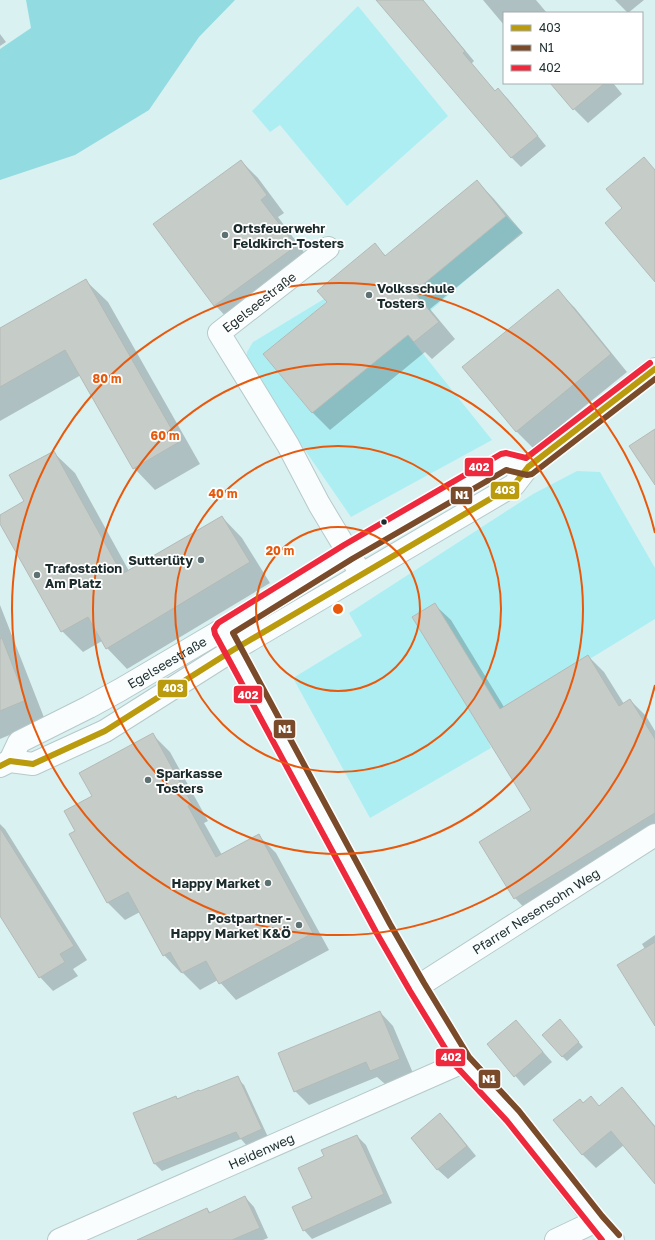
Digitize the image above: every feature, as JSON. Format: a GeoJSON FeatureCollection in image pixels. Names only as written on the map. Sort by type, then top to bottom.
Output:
{"type":"FeatureCollection","features":[{"type":"Feature","properties":{"kind":"street","name":"Egelseestraße"},"geometry":{"type":"LineString","coordinates":[[328,248],[219,333],[288,445],[319,504],[361,574]]}},
{"type":"Feature","properties":{"kind":"street","name":"Egelseestraße"},"geometry":{"type":"LineString","coordinates":[[5,763],[33,764],[106,731],[233,650],[514,486],[528,466],[655,369]]}},
{"type":"Feature","properties":{"kind":"street","name":"Egelseestraße"},"geometry":{"type":"LineString","coordinates":[[5,763],[19,742],[89,707],[222,630],[348,552],[505,460],[528,466]]}},
{"type":"Feature","properties":{"kind":"street"},"geometry":{"type":"LineString","coordinates":[[222,630],[360,886],[417,987],[463,1062],[513,1116],[596,1221],[613,1240]]}},
{"type":"Feature","properties":{"kind":"street","name":"Pfarrer Nesensohn Weg"},"geometry":{"type":"LineString","coordinates":[[417,987],[655,835]]}},
{"type":"Feature","properties":{"kind":"street","name":"Heidenweg"},"geometry":{"type":"LineString","coordinates":[[59,1240],[463,1062]]}},
{"type":"Feature","properties":{"kind":"street"},"geometry":{"type":"LineString","coordinates":[[556,1240],[596,1221]]}},
{"type":"Feature","properties":{"kind":"shaded area"},"geometry":{"type":"Polygon","coordinates":[[[26,0],[235,0],[199,37],[149,110],[75,155],[0,180],[0,49],[31,28],[26,0]]]}},
{"type":"Feature","properties":{"kind":"shaded area"},"geometry":{"type":"Polygon","coordinates":[[[358,6],[448,116],[347,206],[280,125],[270,132],[252,111],[358,6]]]}},
{"type":"Feature","properties":{"kind":"shaded area"},"geometry":{"type":"Polygon","coordinates":[[[506,216],[522,232],[430,311],[414,292],[506,216]]]}},
{"type":"Feature","properties":{"kind":"shaded area"},"geometry":{"type":"Polygon","coordinates":[[[324,299],[326,302],[264,354],[312,413],[408,335],[492,440],[351,517],[245,363],[247,352],[253,342],[324,299]]]}},
{"type":"Feature","properties":{"kind":"shaded area"},"geometry":{"type":"Polygon","coordinates":[[[577,471],[600,472],[655,568],[655,619],[482,725],[491,748],[370,818],[293,678],[362,636],[349,613],[533,494],[577,471]]]}},
{"type":"Feature","properties":{"kind":"building"},"geometry":{"type":"Polygon","coordinates":[[[376,0],[423,0],[465,51],[463,53],[495,91],[498,88],[538,136],[511,158],[376,0]]]}},
{"type":"Feature","properties":{"kind":"building"},"geometry":{"type":"Polygon","coordinates":[[[551,84],[604,84],[573,110],[551,84]]]}},
{"type":"Feature","properties":{"kind":"building"},"geometry":{"type":"Polygon","coordinates":[[[644,157],[655,170],[655,282],[605,223],[622,208],[606,189],[644,157]]]}},
{"type":"Feature","properties":{"kind":"building","name":"Ortsfeuerwehr Feldkirch-Tosters"},"geometry":{"type":"Polygon","coordinates":[[[241,160],[267,195],[261,200],[296,246],[214,306],[153,224],[241,160]]]}},
{"type":"Feature","properties":{"kind":"building","name":"Volksschule Tosters"},"geometry":{"type":"Polygon","coordinates":[[[477,180],[506,216],[414,292],[439,322],[414,342],[408,335],[312,413],[263,354],[327,302],[317,291],[375,243],[385,256],[477,180]]]}},
{"type":"Feature","properties":{"kind":"building"},"geometry":{"type":"Polygon","coordinates":[[[86,279],[179,442],[133,469],[65,350],[0,387],[0,328],[86,279]]]}},
{"type":"Feature","properties":{"kind":"building"},"geometry":{"type":"Polygon","coordinates":[[[558,289],[611,354],[516,432],[462,367],[558,289]]]}},
{"type":"Feature","properties":{"kind":"building"},"geometry":{"type":"Polygon","coordinates":[[[655,429],[655,485],[629,446],[655,429]]]}},
{"type":"Feature","properties":{"kind":"building"},"geometry":{"type":"Polygon","coordinates":[[[54,451],[122,574],[222,516],[250,562],[106,649],[88,617],[61,632],[0,524],[0,515],[24,501],[9,475],[54,451]]]}},
{"type":"Feature","properties":{"kind":"building"},"geometry":{"type":"Polygon","coordinates":[[[435,603],[500,709],[588,655],[619,706],[630,699],[655,739],[655,813],[514,899],[479,842],[531,810],[412,617],[435,603]]]}},
{"type":"Feature","properties":{"kind":"building"},"geometry":{"type":"Polygon","coordinates":[[[2,638],[26,700],[0,711],[0,639],[2,638]]]}},
{"type":"Feature","properties":{"kind":"building"},"geometry":{"type":"Polygon","coordinates":[[[153,733],[192,804],[188,806],[216,857],[259,834],[313,933],[219,984],[206,961],[182,973],[170,952],[163,956],[128,892],[107,903],[69,834],[75,831],[64,811],[92,796],[79,773],[153,733]]]}},
{"type":"Feature","properties":{"kind":"building"},"geometry":{"type":"Polygon","coordinates":[[[0,828],[74,946],[60,954],[65,962],[39,978],[0,916],[0,828]]]}},
{"type":"Feature","properties":{"kind":"building"},"geometry":{"type":"Polygon","coordinates":[[[655,942],[655,1026],[617,965],[655,942]]]}},
{"type":"Feature","properties":{"kind":"building"},"geometry":{"type":"Polygon","coordinates":[[[380,1011],[400,1059],[370,1071],[366,1062],[294,1092],[278,1053],[380,1011]]]}},
{"type":"Feature","properties":{"kind":"building"},"geometry":{"type":"Polygon","coordinates":[[[560,1019],[579,1042],[562,1057],[542,1035],[560,1019]]]}},
{"type":"Feature","properties":{"kind":"building"},"geometry":{"type":"Polygon","coordinates":[[[516,1020],[543,1052],[514,1077],[487,1044],[516,1020]]]}},
{"type":"Feature","properties":{"kind":"building"},"geometry":{"type":"Polygon","coordinates":[[[238,1076],[262,1129],[240,1139],[236,1132],[154,1164],[133,1113],[176,1096],[177,1099],[238,1076]]]}},
{"type":"Feature","properties":{"kind":"building"},"geometry":{"type":"Polygon","coordinates":[[[622,1087],[655,1127],[655,1184],[611,1131],[582,1155],[553,1120],[580,1099],[583,1103],[591,1096],[599,1106],[622,1087]]]}},
{"type":"Feature","properties":{"kind":"building"},"geometry":{"type":"Polygon","coordinates":[[[440,1113],[467,1146],[437,1170],[411,1138],[440,1113]]]}},
{"type":"Feature","properties":{"kind":"building"},"geometry":{"type":"Polygon","coordinates":[[[357,1135],[384,1194],[303,1231],[292,1207],[312,1198],[298,1168],[324,1156],[321,1150],[357,1135]]]}},
{"type":"Feature","properties":{"kind":"building"},"geometry":{"type":"Polygon","coordinates":[[[245,1196],[260,1228],[232,1240],[137,1240],[207,1208],[209,1213],[245,1196]]]}},
{"type":"Feature","properties":{"kind":"transit line","name":"402"},"geometry":{"type":"LineString","coordinates":[[602,1240],[507,1121],[456,1066],[376,932],[215,634],[214,629],[218,623],[344,545],[501,454],[506,453],[526,458],[650,363]]}},
{"type":"Feature","properties":{"kind":"transit line","name":"403"},"geometry":{"type":"LineString","coordinates":[[0,766],[10,761],[33,764],[105,731],[233,650],[514,485],[528,467],[655,369]]}},
{"type":"Feature","properties":{"kind":"transit line","name":"N1"},"geometry":{"type":"LineString","coordinates":[[619,1235],[602,1216],[519,1111],[469,1057],[390,924],[233,633],[352,559],[506,470],[527,475],[532,474],[655,379]]}},
{"type":"Feature","properties":{"kind":"place","name":"Ortsfeuerwehr Feldkirch-Tosters"},"geometry":{"type":"Point","coordinates":[225,235]}},
{"type":"Feature","properties":{"kind":"place","name":"Volksschule Tosters"},"geometry":{"type":"Point","coordinates":[369,295]}},
{"type":"Feature","properties":{"kind":"place","name":"Sutterlüty"},"geometry":{"type":"Point","coordinates":[201,560]}},
{"type":"Feature","properties":{"kind":"place","name":"Trafostation Am Platz"},"geometry":{"type":"Point","coordinates":[37,575]}},
{"type":"Feature","properties":{"kind":"place","name":"Sparkasse Tosters"},"geometry":{"type":"Point","coordinates":[148,780]}},
{"type":"Feature","properties":{"kind":"place","name":"Happy Market"},"geometry":{"type":"Point","coordinates":[268,883]}},
{"type":"Feature","properties":{"kind":"place","name":"Postpartner - Happy Market K&Ö"},"geometry":{"type":"Point","coordinates":[299,925]}}]}
